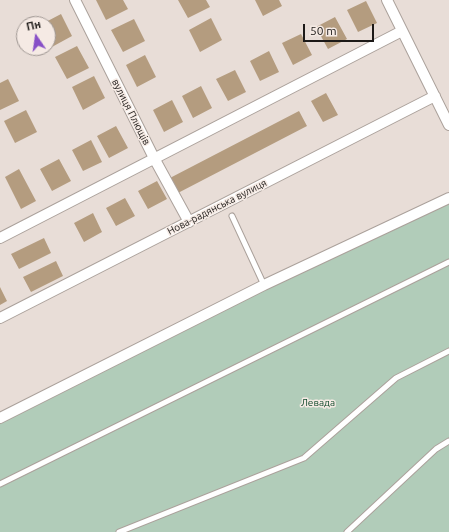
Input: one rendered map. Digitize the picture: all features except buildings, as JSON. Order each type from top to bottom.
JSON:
[{"type":"street","name":"вулиця Плющів","points":[[75,0],[154,158],[189,222]]},
{"type":"street","points":[[386,0],[449,125]]},
{"type":"street","points":[[0,238],[402,31]]},
{"type":"street","name":"Нова-радянська вулиця","points":[[0,318],[434,96]]},
{"type":"street","points":[[0,418],[264,285],[449,198]]},
{"type":"lane","points":[[232,216],[264,285]]},
{"type":"lane","points":[[0,484],[449,262]]},
{"type":"lane","points":[[119,532],[304,458],[396,378],[449,351]]},
{"type":"lane","points":[[347,532],[436,449],[449,441]]},
{"type":"green space","name":"Левада","points":[[449,198],[449,532],[0,532],[0,418]]}]
